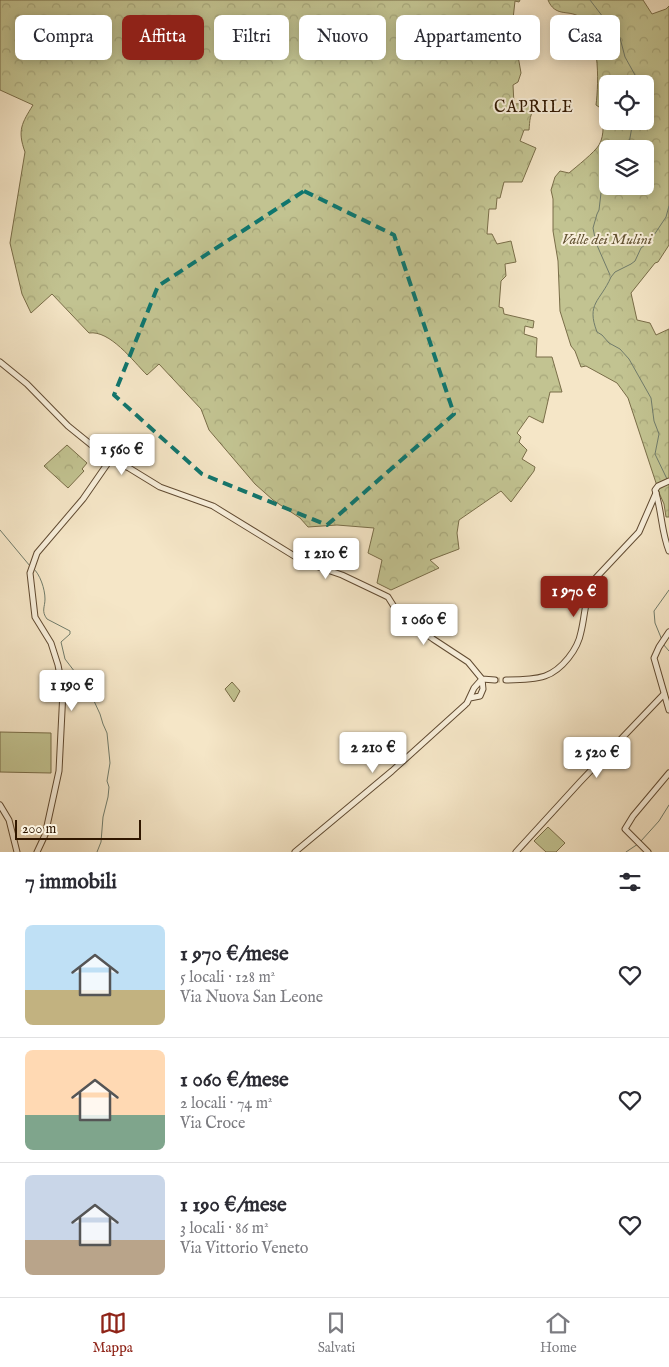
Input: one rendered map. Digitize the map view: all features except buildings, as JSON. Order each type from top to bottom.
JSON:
[{"type":"street","points":[[0,362],[27,384],[68,426],[110,460],[129,468],[160,488],[213,506],[304,562],[342,575],[388,597],[398,613],[432,639],[468,662],[482,679],[483,689],[480,696],[466,704],[295,852]]},
{"type":"street","points":[[37,852],[45,834],[59,771],[63,691],[51,643],[35,617],[30,573],[37,553],[83,498],[110,460]]},
{"type":"street","points":[[669,481],[658,486],[655,490],[660,509],[663,537],[669,551]]},
{"type":"street","points":[[506,680],[546,676],[569,658],[581,634],[588,590],[592,582],[641,529],[656,494]]},
{"type":"street","points":[[650,509],[656,506],[660,509]]},
{"type":"street","points":[[669,632],[654,658],[669,710]]},
{"type":"street","points":[[482,679],[495,680]]},
{"type":"street","points":[[466,704],[474,688],[482,679]]},
{"type":"street","points":[[516,852],[664,694]]},
{"type":"street","points":[[648,852],[625,829],[633,816],[669,773]]},
{"type":"street","points":[[0,805],[6,813],[15,852]]},
{"type":"highlighted area","points":[[304,191],[394,235],[454,414],[327,525],[202,474],[114,395],[158,286]]},
{"type":"green space","points":[[0,0],[520,0],[519,2],[515,1],[513,15],[396,15],[396,60],[519,60],[521,73],[518,82],[513,85],[514,104],[539,103],[531,115],[529,130],[524,130],[520,141],[536,148],[522,182],[504,182],[500,198],[497,198],[496,209],[489,209],[487,234],[492,234],[497,244],[511,241],[516,262],[505,264],[506,276],[501,281],[499,307],[503,308],[504,314],[534,321],[533,328],[525,326],[524,334],[537,338],[536,357],[552,357],[562,392],[550,392],[543,423],[529,416],[517,433],[521,437],[519,442],[527,450],[522,459],[535,467],[511,502],[501,491],[459,520],[457,533],[459,549],[430,560],[439,568],[391,590],[377,583],[382,560],[368,553],[374,528],[337,525],[308,527],[300,518],[273,500],[255,484],[209,430],[201,409],[159,364],[147,375],[113,341],[97,333],[89,333],[52,294],[31,313],[22,294],[10,243],[25,152],[21,132],[26,117],[33,105],[0,90]]},
{"type":"green space","name":"Valle dei Mulini","points":[[548,0],[643,0],[652,14],[669,6],[669,245],[658,262],[655,263],[631,293],[637,320],[650,323],[656,335],[669,329],[669,517],[666,517],[664,504],[628,398],[617,383],[586,366],[581,367],[571,346],[560,311],[558,261],[553,231],[553,199],[551,190],[555,177],[560,171],[569,173],[599,144],[599,195],[654,195],[654,140],[601,140],[603,130],[654,130],[654,75],[599,75],[599,107],[596,105],[598,83],[596,60],[620,60],[620,15],[576,15],[554,9]]},
{"type":"green space","points":[[67,445],[87,463],[82,469],[84,471],[68,488],[44,466]]},
{"type":"green space","points":[[232,682],[240,691],[234,702],[225,689]]},
{"type":"green space","points":[[0,732],[51,733],[51,773],[0,772]]},
{"type":"green space","points":[[548,827],[565,843],[556,852],[546,852],[534,841]]},
{"type":"waterway","points":[[590,0],[603,17],[614,27],[620,38],[625,57],[635,75]]},
{"type":"waterway","points":[[630,140],[631,130]]},
{"type":"waterway","points":[[601,195],[599,210],[593,228],[596,243],[610,275]]},
{"type":"waterway","points":[[667,479],[655,454],[659,434],[654,421],[651,398],[629,359],[620,349],[609,343],[597,332],[593,315],[596,303],[611,277],[615,272],[635,261],[641,248],[650,241],[666,217],[669,206]]},
{"type":"waterway","points":[[0,530],[30,566]]},
{"type":"waterway","points":[[33,568],[43,586],[45,616],[47,619],[70,631],[70,634],[61,642],[65,659],[94,701],[107,733],[110,763],[107,781],[109,787],[103,817],[101,842],[97,852]]},
{"type":"waterway","points":[[662,640],[655,623],[654,611],[669,590]]},
{"type":"waterway","points":[[663,644],[669,651]]},
{"type":"waterway","points":[[641,841],[659,821],[669,805]]},
{"type":"waterway","points":[[626,852],[638,844]]},
{"type":"tunnel","points":[[495,680],[506,680]]},
{"type":"district","name":"CAPRILE","points":[[534,106]]}]
